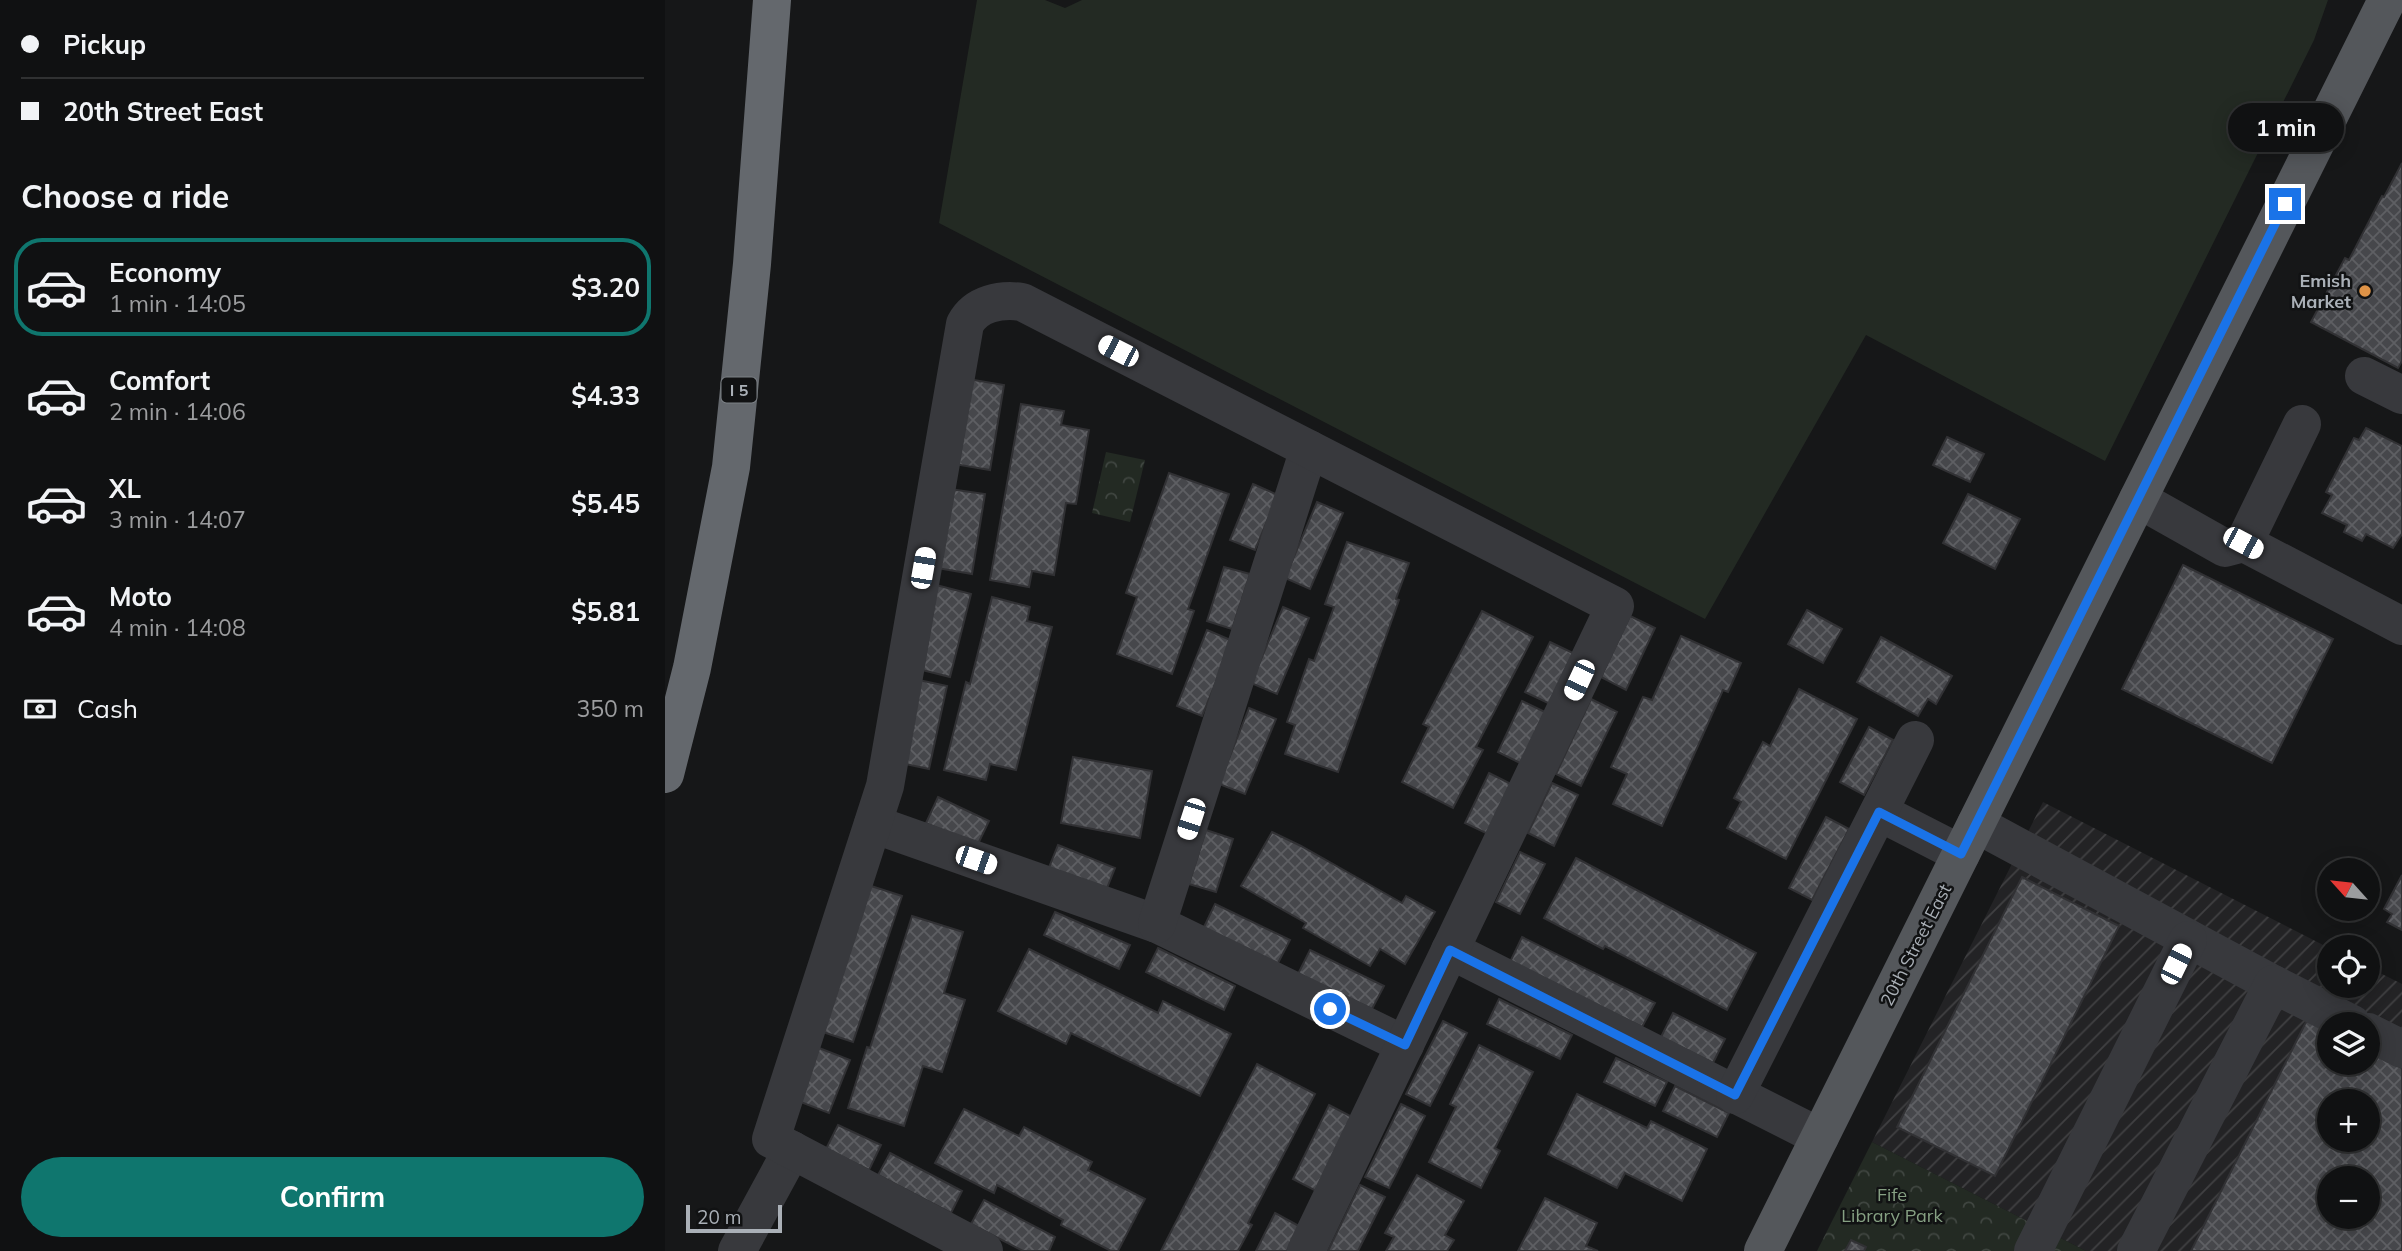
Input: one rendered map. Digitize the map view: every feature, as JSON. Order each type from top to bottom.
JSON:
[{"type":"highway","name":"I 5","points":[[665,774],[692,668],[731,467],[753,264],[772,0]]},
{"type":"main road","name":"20th Street East","points":[[1763,1251],[2387,0]]},
{"type":"lane","points":[[984,1251],[771,1139],[885,786],[965,324],[977,310],[993,303],[1011,300],[1023,302],[1615,606],[1306,1251]]},
{"type":"lane","points":[[2364,376],[2402,395]]},
{"type":"lane","points":[[2243,543],[2302,424]]},
{"type":"lane","points":[[1157,924],[1309,449]]},
{"type":"lane","points":[[2138,499],[2225,548],[2243,543],[2402,626]]},
{"type":"lane","points":[[1735,1095],[1916,740]]},
{"type":"lane","points":[[1879,812],[1968,839],[2188,940],[2328,1012]]},
{"type":"lane","points":[[873,824],[1157,924],[1405,1045]]},
{"type":"lane","points":[[2033,1251],[2188,940]]},
{"type":"lane","points":[[1450,950],[1820,1138]]},
{"type":"lane","points":[[2136,1251],[2273,984]]},
{"type":"lane","points":[[2380,1038],[2402,1049]]},
{"type":"lane","points":[[737,1251],[792,1150]]},
{"type":"shaded area","points":[[2043,802],[2317,942],[2317,998],[2380,998],[2380,973],[2402,984],[2402,1251],[2086,1251],[1872,1142]]},
{"type":"green space","points":[[977,0],[1045,0],[1065,8],[1082,0],[2328,0],[2314,40],[2105,461],[1866,335],[1705,619],[939,223]]},
{"type":"green space","points":[[1106,452],[1145,460],[1130,522],[1092,513]]},
{"type":"green space","name":"Fife Library Park","points":[[1872,1142],[2086,1251],[1817,1251]]},
{"type":"building","name":"Emish Market","points":[[2402,163],[2402,361],[2398,368],[2311,322],[2345,258],[2349,260]]},
{"type":"building","points":[[968,379],[1004,385],[990,470],[954,464]]},
{"type":"building","points":[[1021,404],[1064,411],[1061,425],[1089,430],[1076,504],[1066,503],[1054,575],[1032,571],[1029,587],[990,580]]},
{"type":"building","points":[[2366,428],[2402,446],[2402,534],[2393,548],[2366,534],[2362,541],[2344,532],[2347,525],[2322,513],[2332,495],[2326,492],[2354,438],[2359,440]]},
{"type":"building","points":[[1947,437],[1984,454],[1970,482],[1933,465]]},
{"type":"building","points":[[1169,473],[1229,494],[1188,609],[1194,611],[1172,674],[1117,654],[1137,597],[1126,593]]},
{"type":"building","points":[[1253,484],[1278,495],[1255,550],[1230,540]]},
{"type":"building","points":[[950,489],[985,494],[972,574],[937,568]]},
{"type":"building","points":[[1968,494],[2020,519],[1995,569],[1943,543]]},
{"type":"building","points":[[1317,502],[1343,513],[1310,589],[1285,578]]},
{"type":"building","points":[[1347,542],[1409,563],[1396,599],[1399,600],[1338,772],[1285,754],[1295,725],[1287,722],[1309,659],[1314,661],[1334,607],[1325,604]]},
{"type":"building","points":[[2183,565],[2333,639],[2272,763],[2122,689]]},
{"type":"building","points":[[1224,567],[1250,574],[1232,629],[1207,621]]},
{"type":"building","points":[[936,585],[971,594],[950,677],[914,668]]},
{"type":"building","points":[[992,597],[1030,607],[1027,621],[1052,627],[1016,770],[990,764],[986,780],[944,770],[966,682],[970,684]]},
{"type":"building","points":[[1283,607],[1309,618],[1277,694],[1251,683]]},
{"type":"building","points":[[1807,610],[1842,629],[1823,663],[1788,644]]},
{"type":"building","points":[[1482,611],[1533,637],[1476,747],[1483,750],[1453,808],[1402,782],[1429,727],[1423,724]]},
{"type":"building","points":[[1630,616],[1655,628],[1626,690],[1601,677]]},
{"type":"building","points":[[1207,630],[1233,641],[1202,716],[1177,706]]},
{"type":"building","points":[[1681,636],[1741,663],[1728,692],[1723,690],[1662,826],[1613,804],[1627,774],[1611,767],[1643,697],[1652,700]]},
{"type":"building","points":[[1881,637],[1952,676],[1936,704],[1928,699],[1918,716],[1857,682]]},
{"type":"building","points":[[1550,642],[1575,654],[1550,704],[1525,692]]},
{"type":"building","points":[[914,679],[947,686],[929,769],[896,762]]},
{"type":"building","points":[[1799,689],[1857,719],[1786,859],[1727,828],[1741,802],[1734,798],[1763,742],[1770,746]]},
{"type":"building","points":[[1591,699],[1617,712],[1581,786],[1556,774]]},
{"type":"building","points":[[1522,701],[1547,713],[1522,764],[1498,752]]},
{"type":"building","points":[[1249,708],[1276,719],[1245,794],[1219,784]]},
{"type":"building","points":[[1869,727],[1893,740],[1864,795],[1840,782]]},
{"type":"building","points":[[1073,757],[1152,771],[1140,838],[1061,823]]},
{"type":"building","points":[[1489,773],[1513,785],[1490,835],[1465,823]]},
{"type":"building","points":[[1552,783],[1578,795],[1554,846],[1528,833]]},
{"type":"building","points":[[938,797],[989,821],[977,846],[926,823]]},
{"type":"building","points":[[1826,817],[1849,829],[1812,900],[1789,888]]},
{"type":"building","points":[[1206,830],[1233,839],[1216,892],[1189,884]]},
{"type":"building","points":[[1272,832],[1402,903],[1406,896],[1435,912],[1405,964],[1380,949],[1370,966],[1303,928],[1306,923],[1241,886]]},
{"type":"building","points":[[1058,845],[1115,868],[1105,893],[1048,870]]},
{"type":"building","points":[[1520,852],[1545,864],[1520,914],[1496,902]]},
{"type":"building","points":[[1576,858],[1756,953],[1727,1010],[1605,946],[1603,949],[1544,918]]},
{"type":"building","points":[[2402,875],[2402,930],[2387,922],[2392,914],[2384,909]]},
{"type":"building","points":[[2022,877],[2119,926],[1995,1176],[1897,1127]]},
{"type":"building","points":[[868,885],[902,896],[853,1042],[820,1031]]},
{"type":"building","points":[[1215,904],[1290,940],[1277,965],[1203,929]]},
{"type":"building","points":[[1055,912],[1130,945],[1119,969],[1044,935]]},
{"type":"building","points":[[912,916],[963,932],[944,993],[965,1000],[942,1072],[923,1066],[904,1126],[848,1108]]},
{"type":"building","points":[[1522,937],[1655,1003],[1642,1027],[1510,962]]},
{"type":"building","points":[[1158,948],[1235,986],[1224,1010],[1146,972]]},
{"type":"building","points":[[1029,949],[1158,1013],[1163,1001],[1231,1034],[1200,1096],[1071,1033],[1066,1044],[998,1011]]},
{"type":"building","points":[[1310,950],[1384,986],[1372,1009],[1298,974]]},
{"type":"building","points":[[1499,999],[1572,1035],[1560,1059],[1487,1024]]},
{"type":"building","points":[[1673,1013],[1725,1039],[1713,1063],[1661,1037]]},
{"type":"building","points":[[2307,1020],[2317,1025],[2317,1075],[2380,1075],[2380,1057],[2402,1068],[2402,1251],[2191,1251]]},
{"type":"building","points":[[1443,1021],[1467,1033],[1430,1106],[1406,1094]]},
{"type":"building","points":[[1479,1045],[1533,1072],[1495,1148],[1500,1151],[1481,1188],[1429,1162],[1456,1107],[1450,1104]]},
{"type":"building","points":[[819,1048],[850,1060],[829,1113],[798,1101]]},
{"type":"building","points":[[1616,1058],[1667,1082],[1655,1106],[1604,1082]]},
{"type":"building","points":[[1257,1064],[1315,1094],[1248,1223],[1252,1225],[1238,1251],[1161,1251]]},
{"type":"building","points":[[1675,1086],[1729,1113],[1717,1137],[1663,1111]]},
{"type":"building","points":[[1577,1094],[1647,1128],[1651,1121],[1707,1149],[1682,1201],[1625,1173],[1617,1188],[1548,1154]]},
{"type":"building","points":[[1401,1104],[1425,1116],[1389,1188],[1365,1177]]},
{"type":"building","points":[[1329,1105],[1354,1118],[1318,1192],[1293,1179]]},
{"type":"building","points":[[964,1109],[1019,1136],[1024,1127],[1092,1162],[1088,1170],[1145,1199],[1118,1251],[1111,1251],[1061,1225],[1063,1220],[997,1185],[994,1193],[935,1163]]},
{"type":"building","points":[[838,1125],[881,1145],[869,1170],[826,1149]]},
{"type":"building","points":[[890,1153],[962,1191],[951,1213],[878,1175]]},
{"type":"building","points":[[1417,1175],[1464,1201],[1445,1235],[1454,1240],[1447,1251],[1386,1251],[1394,1237],[1385,1233]]},
{"type":"building","points":[[1360,1185],[1385,1197],[1358,1251],[1328,1251]]},
{"type":"building","points":[[1545,1198],[1597,1223],[1586,1246],[1598,1251],[1518,1251]]},
{"type":"building","points":[[984,1200],[1055,1237],[1049,1251],[1023,1251],[971,1224]]},
{"type":"building","points":[[1275,1213],[1299,1226],[1287,1251],[1256,1251]]},
{"type":"building","points":[[1851,1240],[1866,1247],[1864,1251],[1845,1251]]},
{"type":"place","name":"Emish Market","points":[[2365,291]]},
{"type":"route","points":[[1330,1009],[1405,1045],[1450,950],[1735,1095],[1879,812],[1961,854],[2285,204]]}]
